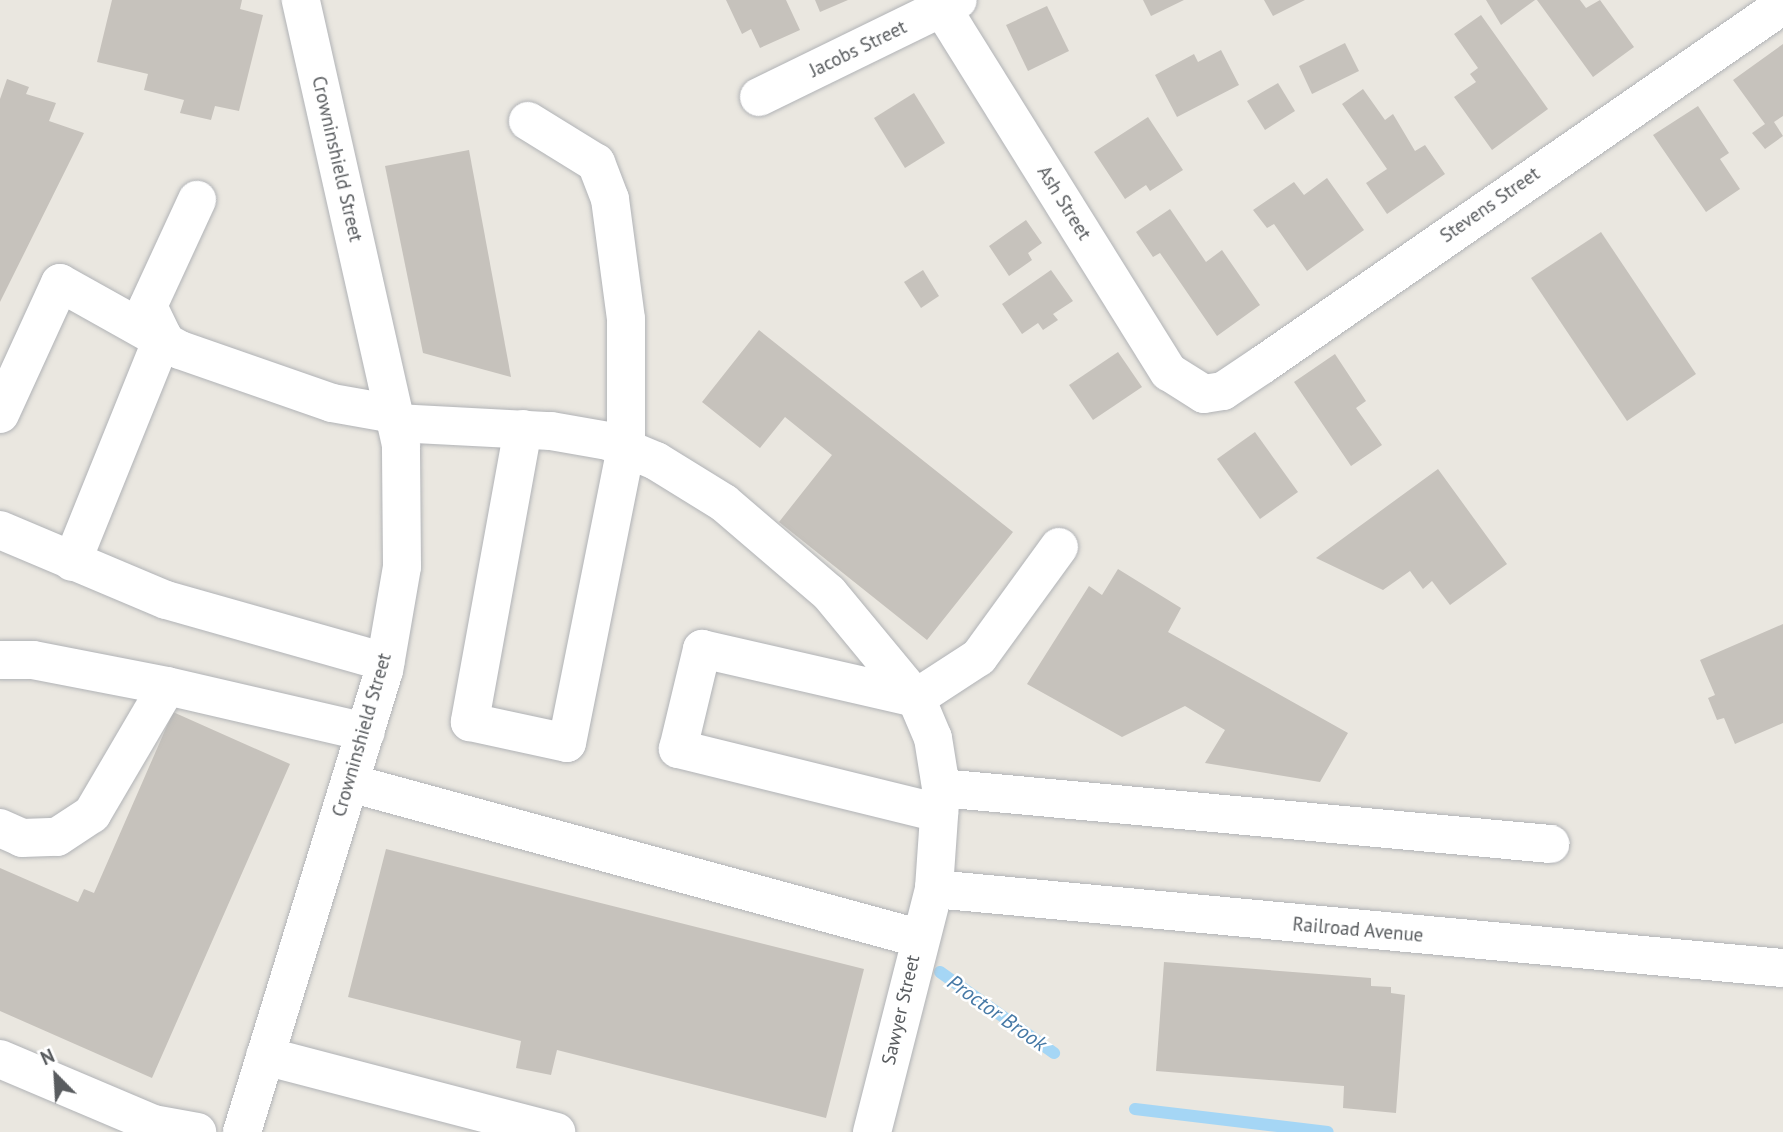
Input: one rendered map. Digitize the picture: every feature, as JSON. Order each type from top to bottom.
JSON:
[{"type":"street","name":"Crowninshield Street","points":[[242,1132],[366,732],[385,662],[403,556],[404,490],[395,418],[301,0]]},
{"type":"street","name":"Jacobs Street","points":[[759,97],[950,4]]},
{"type":"street","name":"Ash Street","points":[[950,4],[1169,372],[1194,391]]},
{"type":"street","name":"Stevens Street","points":[[1194,391],[1223,391],[1252,372],[1783,5]]},
{"type":"street","points":[[523,429],[470,722],[567,743],[626,448],[626,319],[610,200],[596,163],[528,121]]},
{"type":"street","points":[[72,562],[163,337],[148,306],[197,200]]},
{"type":"street","name":"Sawyer Street","points":[[0,414],[60,283],[163,337],[180,350],[332,403],[395,418],[523,429],[608,441],[656,461],[724,503],[818,584],[882,653],[916,698],[933,738],[940,801],[934,889],[918,938],[872,1132]]},
{"type":"street","points":[[0,530],[166,600],[385,662]]},
{"type":"street","points":[[1059,547],[979,657],[916,698],[702,649],[678,749],[940,801],[1550,844]]},
{"type":"street","points":[[0,660],[33,660],[167,686],[366,732]]},
{"type":"street","points":[[0,828],[22,838],[57,837],[92,814],[167,686]]},
{"type":"street","points":[[350,783],[918,938]]},
{"type":"street","name":"Railroad Avenue","points":[[934,889],[1783,968]]},
{"type":"street","points":[[265,1056],[556,1132]]},
{"type":"street","points":[[0,1059],[153,1124],[197,1132]]},
{"type":"building","points":[[112,0],[242,0],[240,9],[263,15],[239,111],[215,106],[211,120],[180,113],[184,100],[144,90],[148,74],[97,62]]},
{"type":"building","points":[[726,0],[786,0],[800,30],[760,48],[751,29],[742,34]]},
{"type":"building","points":[[815,0],[848,0],[820,12]]},
{"type":"building","points":[[1143,0],[1184,0],[1151,16]]},
{"type":"building","points":[[1264,0],[1305,0],[1273,16]]},
{"type":"building","points":[[1486,0],[1535,0],[1501,25]]},
{"type":"building","points":[[1537,0],[1580,0],[1586,8],[1600,0],[1634,47],[1593,77]]},
{"type":"building","points":[[1047,6],[1069,51],[1028,71],[1006,25]]},
{"type":"building","points":[[1481,15],[1548,109],[1492,150],[1454,97],[1476,82],[1470,74],[1478,68],[1454,34]]},
{"type":"building","points":[[1345,43],[1359,71],[1312,94],[1299,66]]},
{"type":"building","points":[[1783,44],[1783,116],[1774,122],[1783,136],[1765,149],[1752,133],[1765,124],[1733,80]]},
{"type":"building","points":[[1221,50],[1239,85],[1177,117],[1155,75],[1194,54],[1198,62]]},
{"type":"building","points":[[7,79],[29,87],[26,94],[56,103],[49,121],[84,133],[0,302],[0,99]]},
{"type":"building","points":[[1278,83],[1295,111],[1265,130],[1247,101]]},
{"type":"building","points":[[1363,89],[1385,120],[1393,114],[1415,151],[1425,145],[1445,174],[1387,214],[1366,183],[1387,169],[1342,104]]},
{"type":"building","points":[[914,93],[945,143],[905,168],[874,118]]},
{"type":"building","points":[[1698,106],[1729,153],[1720,159],[1740,189],[1706,212],[1653,135]]},
{"type":"building","points":[[1148,117],[1183,170],[1150,191],[1146,185],[1125,199],[1094,152]]},
{"type":"building","points":[[469,150],[511,377],[423,353],[385,166]]},
{"type":"building","points":[[1327,178],[1364,230],[1307,271],[1274,224],[1267,228],[1253,210],[1294,182],[1304,195]]},
{"type":"building","points":[[1170,209],[1206,262],[1222,250],[1260,305],[1217,336],[1160,253],[1153,257],[1136,232]]},
{"type":"building","points":[[1026,220],[1042,243],[1028,253],[1032,260],[1009,276],[989,246]]},
{"type":"building","points":[[1601,232],[1696,374],[1627,421],[1531,278]]},
{"type":"building","points":[[923,270],[939,296],[921,308],[904,282]]},
{"type":"building","points":[[1051,270],[1073,301],[1053,314],[1058,320],[1043,330],[1038,323],[1022,334],[1002,304]]},
{"type":"building","points":[[759,330],[1013,532],[927,640],[779,522],[832,455],[785,417],[760,448],[702,402]]},
{"type":"building","points":[[1118,352],[1142,387],[1093,420],[1069,385]]},
{"type":"building","points":[[1335,354],[1366,401],[1356,408],[1382,445],[1351,466],[1294,382]]},
{"type":"building","points":[[1255,432],[1298,492],[1260,519],[1217,459]]},
{"type":"building","points":[[1438,469],[1507,564],[1450,605],[1432,581],[1423,589],[1410,571],[1383,590],[1316,558]]},
{"type":"building","points":[[1118,569],[1181,608],[1168,632],[1348,733],[1320,782],[1205,763],[1225,730],[1185,706],[1122,737],[1027,684],[1089,586],[1102,595]]},
{"type":"building","points":[[1783,624],[1783,723],[1735,744],[1724,718],[1717,720],[1708,698],[1715,695],[1700,660]]},
{"type":"building","points":[[173,712],[290,764],[152,1078],[0,1011],[0,868],[78,902],[84,889],[94,893]]},
{"type":"building","points":[[386,849],[864,969],[826,1118],[557,1050],[551,1075],[516,1068],[521,1041],[348,997]]},
{"type":"building","points":[[1164,962],[1371,978],[1371,986],[1391,987],[1391,993],[1405,995],[1396,1113],[1343,1108],[1344,1086],[1156,1071]]},
{"type":"waterway","name":"Proctor Brook","points":[[940,972],[1054,1053]]},
{"type":"waterway","name":"Proctor Brook","points":[[1135,1109],[1328,1132]]}]
